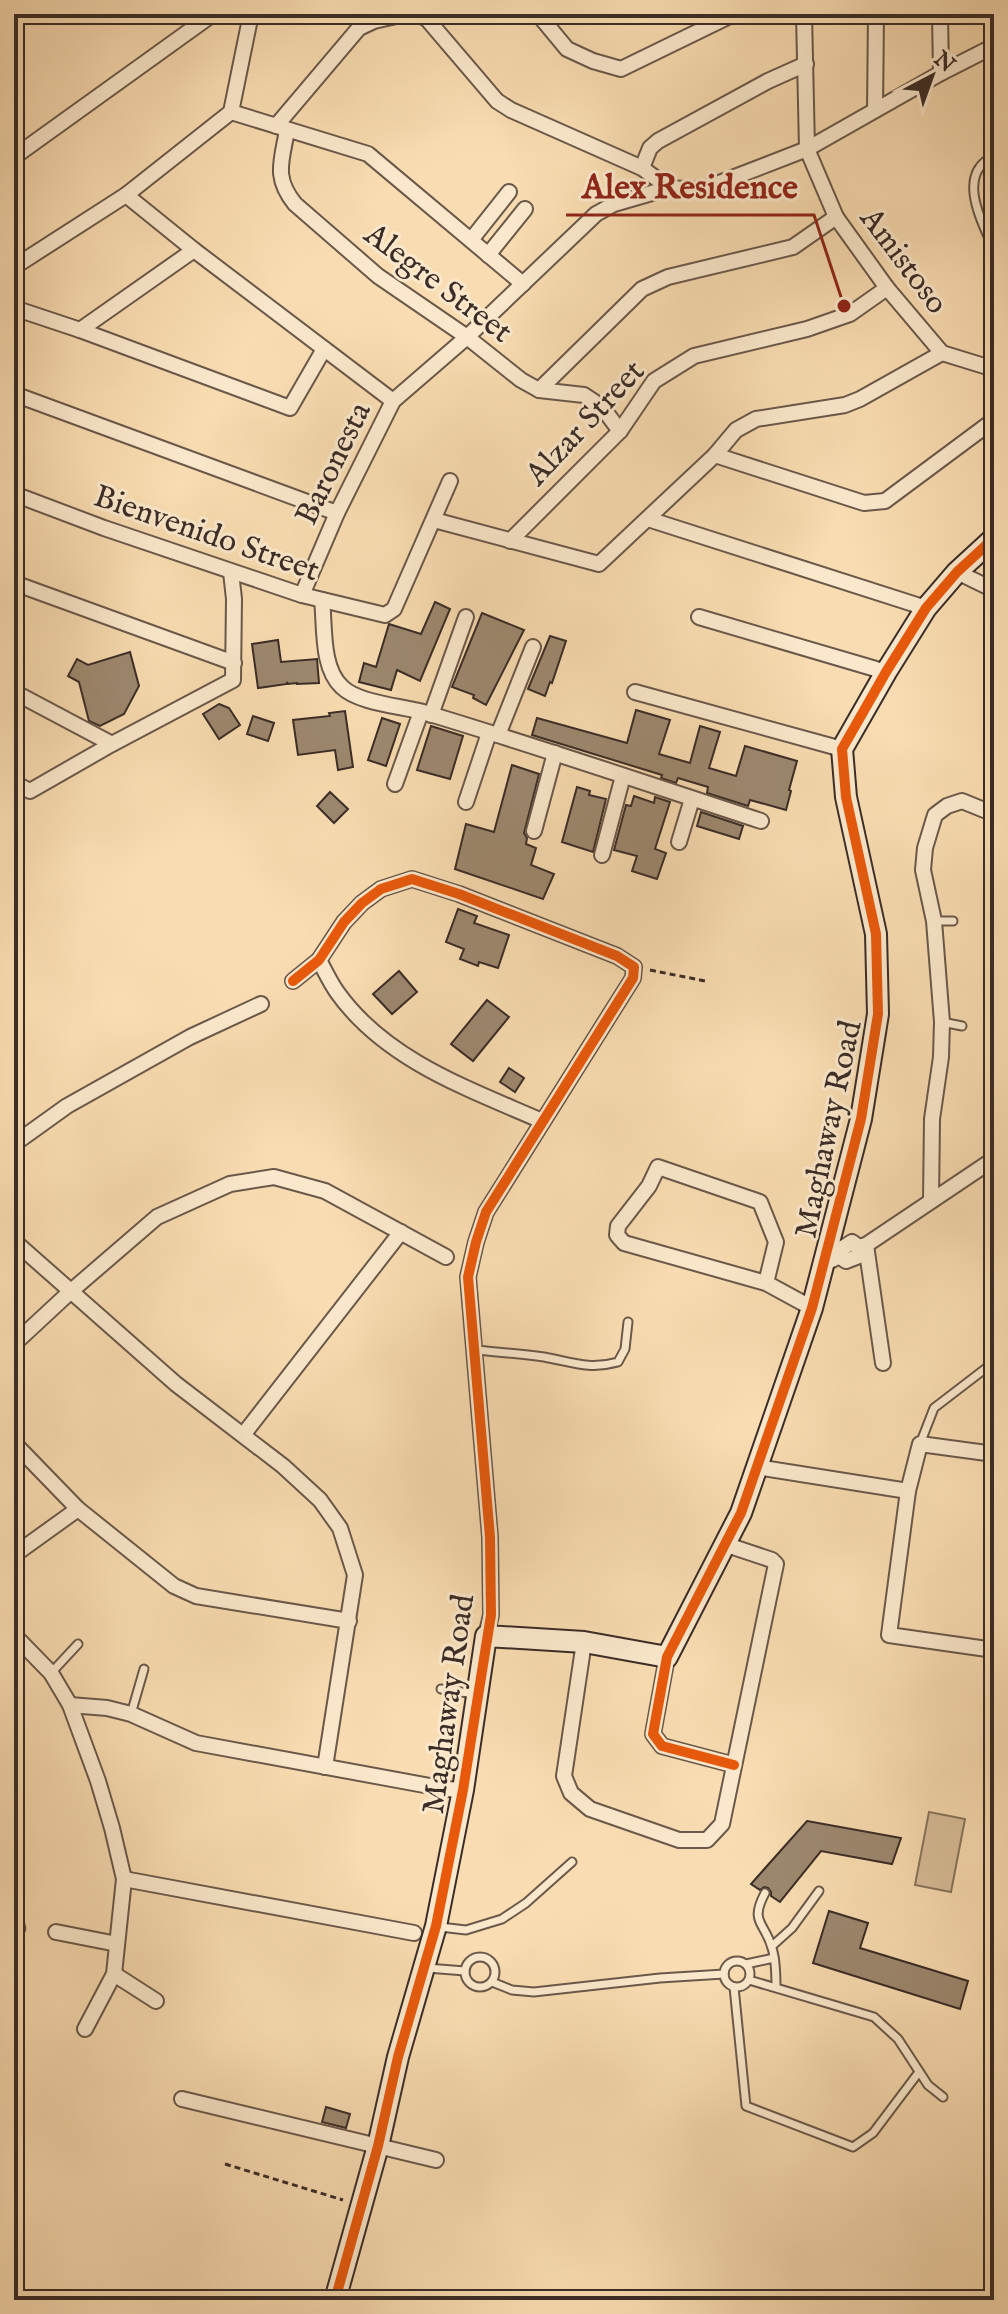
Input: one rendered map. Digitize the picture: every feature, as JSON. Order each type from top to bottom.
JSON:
[{"type":"street","points":[[14,157],[213,14]]},
{"type":"street","points":[[14,267],[126,195],[231,112],[251,14]]},
{"type":"street","points":[[281,128],[359,28],[405,14]]},
{"type":"street","points":[[417,14],[427,19],[497,101],[642,168],[669,188]]},
{"type":"street","points":[[546,16],[567,49],[621,69],[734,14]]},
{"type":"street","points":[[804,14],[807,149]]},
{"type":"street","points":[[875,110],[876,14]]},
{"type":"street","points":[[940,14],[941,73]]},
{"type":"street","name":"Baronesta","points":[[302,595],[337,513],[393,401],[467,337],[596,214],[614,204],[669,188],[701,190],[807,149],[994,46]]},
{"type":"street","points":[[642,168],[650,148],[658,141],[768,81],[806,64]]},
{"type":"street","points":[[231,112],[368,154],[523,284]]},
{"type":"street","name":"Alegre Street","points":[[281,128],[281,178],[295,204],[378,276],[467,337],[521,380],[539,390],[584,395],[602,407],[620,431]]},
{"type":"street","name":"Amistoso","points":[[807,149],[836,217],[887,288],[942,353],[994,369]]},
{"type":"street","points":[[471,240],[509,192]]},
{"type":"street","points":[[126,195],[393,401]]},
{"type":"street","points":[[488,255],[525,209]]},
{"type":"street","points":[[539,390],[642,289],[668,277],[793,247],[836,217]]},
{"type":"street","points":[[80,330],[194,250]]},
{"type":"street","name":"Alzar Street","points":[[510,541],[620,431],[654,381],[694,356],[807,329],[850,314],[887,288]]},
{"type":"street","points":[[14,308],[290,408],[324,349]]},
{"type":"street","points":[[450,481],[434,520],[599,564],[715,455],[736,430],[756,419],[845,405],[942,353]]},
{"type":"street","points":[[14,394],[337,513]]},
{"type":"street","points":[[715,455],[864,503],[885,501],[994,420]]},
{"type":"street","name":"Bienvenido Street","points":[[14,494],[231,572],[302,595],[385,615],[394,609],[434,520]]},
{"type":"street","points":[[648,519],[926,608]]},
{"type":"street","points":[[635,692],[842,749],[926,608],[957,572],[994,538]]},
{"type":"street","points":[[14,783],[30,791],[233,680],[231,572]]},
{"type":"street","points":[[957,572],[994,590]]},
{"type":"street","points":[[14,583],[234,663]]},
{"type":"street","points":[[322,600],[331,675],[344,690],[555,753],[761,821]]},
{"type":"street","points":[[395,784],[466,617]]},
{"type":"street","points":[[699,617],[886,672]]},
{"type":"street","points":[[466,802],[533,647]]},
{"type":"street","points":[[14,692],[112,744]]},
{"type":"street","name":"Maghaway Road","points":[[486,1636],[584,1642],[667,1657],[741,1513],[812,1308],[832,1260],[861,1119],[878,1014],[876,934],[846,797],[842,749]]},
{"type":"street","points":[[534,831],[555,753]]},
{"type":"street","points":[[602,855],[623,776]]},
{"type":"street","points":[[679,842],[692,799]]},
{"type":"street","points":[[931,1200],[932,1119],[941,1057],[942,1022],[934,921],[923,870],[925,848],[935,815],[947,806],[962,801],[994,814]]},
{"type":"street","points":[[293,981],[319,960],[344,922],[362,903],[381,889],[412,879],[459,894],[617,956],[634,967]]},
{"type":"street","points":[[319,960],[338,993],[367,1026],[394,1048],[428,1069],[542,1121]]},
{"type":"street","name":"Maghaway Road","points":[[335,2300],[378,2146],[398,2057],[436,1926],[463,1790],[491,1615],[490,1537],[468,1277],[486,1212],[633,978],[634,967]]},
{"type":"street","points":[[14,1144],[67,1106],[190,1037],[261,1004]]},
{"type":"street","points":[[862,1246],[994,1159]]},
{"type":"street","points":[[766,1283],[776,1242],[760,1202],[658,1167],[649,1186],[618,1226],[617,1235],[624,1243],[766,1283],[812,1308]]},
{"type":"street","points":[[14,1344],[157,1217],[230,1184],[274,1177],[325,1191],[446,1257]]},
{"type":"street","points":[[243,1435],[401,1232]]},
{"type":"street","points":[[14,1241],[176,1384],[283,1466],[320,1500],[340,1528],[355,1575],[325,1767]]},
{"type":"street","points":[[832,1260],[852,1242],[862,1246]]},
{"type":"street","points":[[862,1246],[883,1363]]},
{"type":"street","points":[[14,1443],[78,1509],[174,1586],[196,1596],[349,1621]]},
{"type":"street","points":[[994,1454],[920,1444],[908,1491],[889,1635],[994,1650]]},
{"type":"street","points":[[756,1467],[908,1491]]},
{"type":"street","points":[[14,1555],[78,1509]]},
{"type":"street","points":[[584,1642],[564,1776],[571,1793],[590,1809],[679,1840],[707,1840],[722,1824],[776,1564],[724,1544]]},
{"type":"street","points":[[14,1635],[51,1673],[70,1705],[98,1781],[124,1879],[114,1974],[85,2029]]},
{"type":"street","points":[[667,1657],[653,1734],[662,1746],[734,1765]]},
{"type":"street","points":[[70,1705],[107,1708],[131,1714],[196,1743],[463,1790]]},
{"type":"street","points":[[124,1879],[414,1933]]},
{"type":"street","points":[[56,1932],[117,1944]]},
{"type":"street","points":[[114,1974],[156,2001]]},
{"type":"street","points":[[182,2099],[436,2160]]},
{"type":"lane","points":[[994,156],[986,159],[975,173],[974,197],[994,250]]},
{"type":"lane","points":[[934,921],[953,921]]},
{"type":"lane","points":[[942,1022],[962,1026]]},
{"type":"lane","points":[[475,1350],[546,1358],[588,1367],[604,1366],[618,1362],[625,1349],[628,1322]]},
{"type":"lane","points":[[920,1444],[934,1408],[994,1362]]},
{"type":"lane","points":[[51,1673],[78,1644]]},
{"type":"lane","points":[[131,1714],[144,1669]]},
{"type":"lane","points":[[441,1689],[478,1695]]},
{"type":"lane","points":[[436,1926],[466,1930],[502,1919],[526,1903],[572,1862]]},
{"type":"lane","points":[[772,1946],[792,1928],[819,1891]]},
{"type":"lane","points":[[765,1893],[757,1917],[772,1946],[776,1987]]},
{"type":"lane","points":[[14,1902],[21,1929],[14,1936]]},
{"type":"lane","points":[[484,1957],[493,1963],[496,1973],[492,1982],[483,1987],[472,1985],[465,1971],[469,1961],[484,1957]]},
{"type":"lane","points":[[724,1974],[729,1964],[774,1958]]},
{"type":"lane","points":[[724,1974],[729,1984],[740,1987],[749,1980],[746,1964]]},
{"type":"lane","points":[[424,1968],[465,1971]]},
{"type":"lane","points":[[492,1982],[512,1990],[534,1992],[724,1974]]},
{"type":"lane","points":[[749,1980],[874,2017],[898,2039],[928,2085],[943,2097]]},
{"type":"lane","points":[[734,1987],[746,2106],[853,2147],[873,2133],[919,2072]]},
{"type":"path","points":[[634,967],[705,981]]},
{"type":"path","points":[[225,2164],[362,2206]]},
{"type":"shaded area","points":[[929,1812],[965,1819],[951,1892],[915,1885]]},
{"type":"building","points":[[435,602],[450,609],[420,681],[397,670],[391,690],[359,682],[364,663],[376,667],[389,624],[421,634]]},
{"type":"building","points":[[482,613],[524,630],[486,705],[473,698],[474,695],[452,687]]},
{"type":"building","points":[[550,636],[566,641],[545,696],[528,689]]},
{"type":"building","points":[[278,640],[281,662],[317,659],[319,683],[287,682],[258,688],[252,644]]},
{"type":"building","points":[[130,652],[139,686],[124,714],[100,726],[89,721],[79,682],[68,676],[77,659],[88,665]]},
{"type":"building","points":[[219,704],[229,708],[240,725],[219,739],[203,714]]},
{"type":"building","points":[[636,710],[670,720],[659,754],[690,763],[700,726],[720,732],[709,768],[736,776],[745,746],[797,761],[786,810],[750,800],[748,806],[707,793],[708,787],[678,778],[676,783],[661,778],[662,775],[532,735],[537,718],[627,743]]},
{"type":"building","points":[[345,711],[353,767],[338,770],[335,750],[298,755],[293,720]]},
{"type":"building","points":[[253,716],[274,723],[268,741],[247,734]]},
{"type":"building","points":[[382,718],[400,724],[386,766],[368,760]]},
{"type":"building","points":[[431,726],[463,736],[450,779],[417,770]]},
{"type":"building","points":[[512,765],[539,774],[524,833],[526,844],[536,848],[531,865],[554,874],[543,899],[455,869],[466,824],[494,832]]},
{"type":"building","points":[[577,787],[590,791],[589,795],[606,799],[593,852],[562,842]]},
{"type":"building","points":[[330,792],[348,809],[334,823],[317,806]]},
{"type":"building","points":[[634,796],[654,803],[655,797],[670,802],[655,849],[666,853],[657,879],[632,871],[637,856],[614,850],[626,805],[631,806]]},
{"type":"building","points":[[701,812],[743,826],[739,839],[697,826]]},
{"type":"building","points":[[458,909],[477,916],[474,923],[509,935],[498,968],[479,962],[478,966],[460,959],[464,949],[446,942]]},
{"type":"building","points":[[399,971],[417,992],[392,1014],[373,994]]},
{"type":"building","points":[[487,1000],[509,1017],[473,1061],[451,1044]]},
{"type":"building","points":[[509,1068],[524,1078],[515,1092],[500,1082]]},
{"type":"building","points":[[807,1821],[901,1838],[892,1864],[821,1851],[780,1902],[771,1896],[768,1888],[760,1890],[751,1884]]},
{"type":"building","points":[[829,1911],[868,1923],[860,1948],[968,1981],[960,2009],[813,1963]]},
{"type":"building","points":[[326,2107],[350,2114],[346,2128],[322,2122]]},
{"type":"cycle path","points":[[734,1765],[662,1746],[653,1734],[667,1657],[741,1513],[812,1308],[861,1119],[878,1014],[876,934],[846,797],[842,749],[926,608],[957,572],[994,538]]},
{"type":"cycle path","points":[[293,981],[319,960],[344,922],[362,903],[381,889],[412,879],[459,894],[617,956],[634,967],[633,978],[486,1212],[468,1277],[490,1537],[491,1615],[463,1790],[436,1926],[398,2057],[378,2146],[335,2300]]},
{"type":"place","name":"Alex Residence","points":[[844,306]]}]
